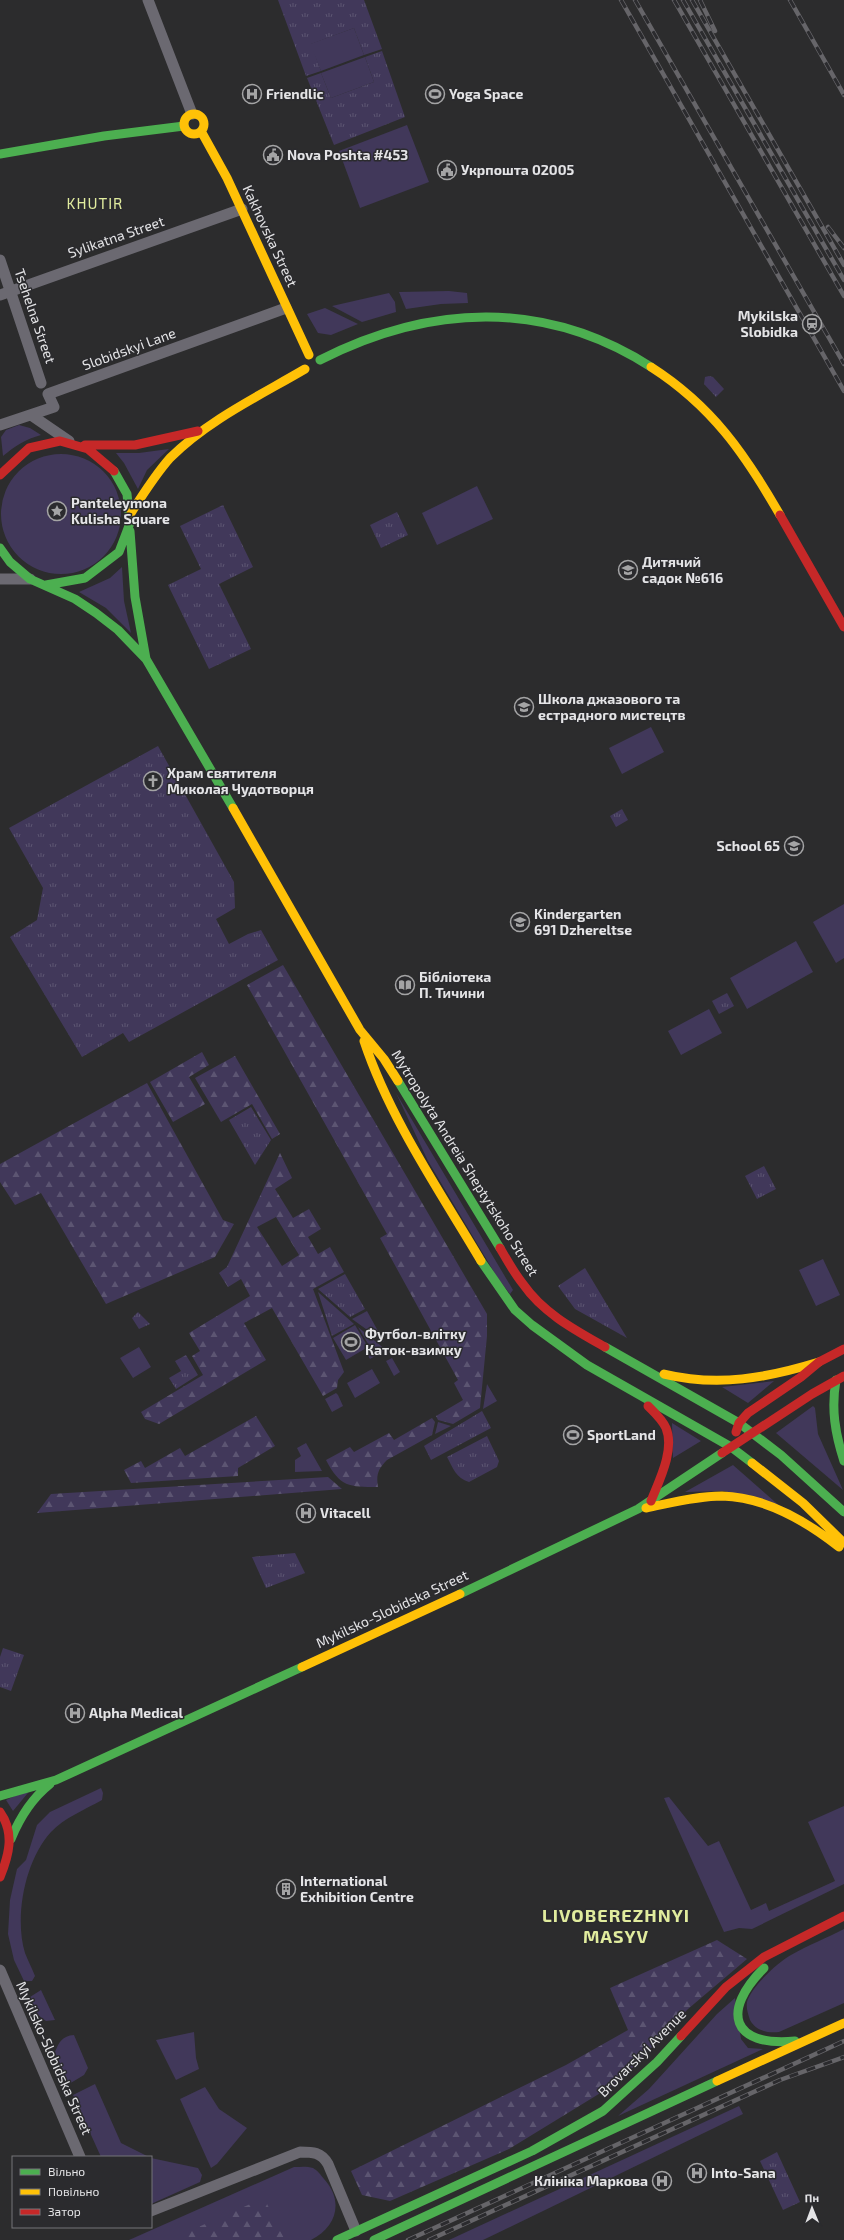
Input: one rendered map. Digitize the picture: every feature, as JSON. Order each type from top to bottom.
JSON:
[{"type":"main road","points":[[192,114],[199,115],[203,119],[204,126],[201,131],[191,133],[184,126],[186,118],[192,114]]},
{"type":"main road","points":[[0,154],[104,136],[184,126]]},
{"type":"main road","name":"Kakhovska Street","points":[[201,131],[242,209],[286,308],[310,355]]},
{"type":"main road","points":[[320,360],[372,335],[399,327],[448,319],[476,318],[546,322],[584,335],[628,354],[678,384],[722,427],[753,469],[844,627]]},
{"type":"main road","points":[[312,371],[304,361],[310,355],[317,357],[320,360]]},
{"type":"main road","points":[[131,513],[166,464],[204,430],[320,368],[320,360]]},
{"type":"main road","points":[[0,475],[7,465],[21,453],[36,445],[54,442],[135,445],[204,430]]},
{"type":"main road","points":[[0,548],[10,562],[30,579],[44,585],[69,582],[90,576],[109,563],[122,547],[130,529],[131,513],[125,486],[110,463],[96,452],[76,443]]},
{"type":"main road","name":"Mytropolyta Andreia Sheptytskoho Street","points":[[130,529],[135,597],[146,659]]},
{"type":"main road","name":"Mytropolyta Andreia Sheptytskoho Street","points":[[44,585],[75,599],[96,613],[118,630],[146,659],[193,737],[360,1030],[384,1059],[410,1099],[435,1143],[523,1285],[548,1311],[559,1319],[637,1366],[739,1422],[818,1486],[844,1512]]},
{"type":"main road","name":"Mytropolyta Andreia Sheptytskoho Street","points":[[360,1030],[374,1071],[392,1110],[484,1267],[505,1299],[532,1325],[587,1365],[637,1395],[731,1447],[804,1503],[837,1534],[844,1543]]},
{"type":"main road","points":[[637,1366],[675,1378],[703,1382],[753,1379],[788,1372],[819,1362],[844,1349]]},
{"type":"main road","points":[[731,1447],[739,1422],[748,1413],[801,1377],[819,1362]]},
{"type":"main road","points":[[840,1378],[832,1402],[832,1423],[844,1461]]},
{"type":"main road","name":"Mykilsko-Slobidska Street","points":[[0,1796],[56,1780],[371,1636],[638,1509],[731,1447],[840,1378]]},
{"type":"main road","points":[[637,1395],[659,1417],[666,1431],[666,1455],[662,1476],[651,1501]]},
{"type":"main road","points":[[638,1509],[686,1500],[723,1496],[757,1502],[790,1516],[830,1540],[844,1552]]},
{"type":"main road","name":"Mykilsko-Slobidska Street","points":[[0,1878],[11,1839],[21,1813],[38,1792],[56,1780]]},
{"type":"main road","points":[[0,1812],[8,1824],[11,1839]]},
{"type":"main road","points":[[812,2037],[779,2042],[758,2040],[746,2032],[741,2024],[738,2011],[743,1992],[761,1971],[814,1930],[844,1912]]},
{"type":"main road","name":"Brovarskyi Avenue","points":[[337,2240],[532,2151],[603,2111],[657,2062],[726,1987],[764,1957],[814,1930],[844,1916]]},
{"type":"main road","points":[[374,2240],[844,2023]]},
{"type":"street","points":[[148,0],[192,114]]},
{"type":"street","name":"Sylikatna Street","points":[[0,295],[242,209]]},
{"type":"street","name":"Tsehelna Street","points":[[0,260],[41,383]]},
{"type":"street","name":"Slobidskyi Lane","points":[[0,425],[54,407],[48,394],[286,308]]},
{"type":"street","points":[[31,415],[76,443]]},
{"type":"street","points":[[0,579],[30,579]]},
{"type":"street","name":"Mykilsko-Slobidska Street","points":[[0,1970],[80,2156]]},
{"type":"street","points":[[152,2211],[300,2152],[314,2152],[324,2158],[328,2164],[356,2231]]},
{"type":"green space","points":[[278,0],[364,0],[382,49],[364,55],[354,28],[311,44],[321,71],[306,76]]},
{"type":"green space","points":[[354,28],[364,55],[321,71],[310,44]]},
{"type":"green space","points":[[382,51],[405,117],[334,145],[307,78],[321,73],[331,98],[374,82],[365,57]]},
{"type":"green space","points":[[365,57],[374,82],[331,98],[321,73]]},
{"type":"green space","points":[[407,125],[429,182],[360,208],[339,151]]},
{"type":"green space","points":[[449,291],[467,293],[468,303],[441,304],[406,309],[399,292]]},
{"type":"green space","points":[[389,293],[395,302],[396,312],[362,322],[332,306]]},
{"type":"green space","points":[[325,308],[358,324],[331,335],[318,333],[307,314]]},
{"type":"green space","points":[[705,377],[713,377],[724,389],[716,397],[704,384]]},
{"type":"green space","points":[[19,425],[30,428],[41,435],[21,443],[3,456],[1,437],[6,430]]},
{"type":"green space","points":[[169,449],[147,470],[138,489],[124,463],[116,453],[139,453]]},
{"type":"green space","points":[[61,454],[84,458],[104,471],[117,491],[121,514],[117,537],[104,557],[84,570],[61,574],[38,570],[18,557],[5,537],[1,514],[5,491],[18,471],[38,458]]},
{"type":"green space","points":[[477,486],[493,519],[437,545],[422,513]]},
{"type":"green space","points":[[223,505],[253,567],[219,584],[251,649],[209,669],[168,585],[201,569],[180,526]]},
{"type":"green space","points":[[397,512],[408,535],[381,548],[370,525]]},
{"type":"green space","points":[[122,567],[124,601],[131,633],[106,608],[79,592],[110,578]]},
{"type":"green space","points":[[651,727],[664,752],[622,774],[609,748]]},
{"type":"green space","points":[[158,746],[234,882],[235,908],[216,919],[229,944],[248,934],[261,930],[278,960],[129,1042],[123,1033],[82,1057],[10,937],[37,920],[43,888],[9,828]]},
{"type":"green space","points":[[622,809],[628,820],[616,827],[610,816]]},
{"type":"green space","points":[[844,904],[844,958],[836,963],[813,922]]},
{"type":"green space","points":[[796,941],[813,972],[747,1009],[730,978]]},
{"type":"green space","points":[[283,965],[487,1314],[487,1336],[480,1408],[453,1424],[438,1420],[436,1416],[463,1400],[454,1383],[458,1380],[380,1238],[387,1234],[247,985]]},
{"type":"green space","points":[[727,993],[734,1006],[719,1014],[712,1001]]},
{"type":"green space","points":[[709,1009],[722,1033],[681,1055],[668,1031]]},
{"type":"green space","points":[[202,1052],[209,1065],[189,1077],[205,1104],[173,1122],[150,1082]]},
{"type":"green space","points":[[235,1056],[280,1134],[272,1139],[252,1104],[221,1122],[195,1078]]},
{"type":"green space","points":[[147,1083],[223,1220],[234,1224],[215,1257],[106,1304],[41,1193],[15,1205],[0,1182],[0,1164]]},
{"type":"green space","points":[[396,1093],[513,1290],[510,1294],[497,1277],[428,1161]]},
{"type":"green space","points":[[251,1107],[271,1140],[255,1165],[229,1120]]},
{"type":"green space","points":[[280,1153],[292,1178],[275,1189],[293,1218],[309,1209],[321,1229],[308,1237],[318,1254],[330,1247],[344,1272],[313,1289],[344,1372],[338,1380],[337,1388],[323,1396],[272,1308],[244,1323],[266,1360],[159,1424],[145,1419],[141,1412],[203,1375],[192,1356],[200,1351],[189,1333],[250,1296],[241,1279],[228,1287],[219,1273],[227,1267]],"holes":[[[276,1217],[299,1255],[282,1266],[257,1227]]]},
{"type":"green space","points":[[764,1166],[776,1189],[757,1199],[745,1176]]},
{"type":"green space","points":[[823,1259],[840,1295],[816,1306],[799,1270]]},
{"type":"green space","points":[[585,1268],[627,1338],[575,1309],[558,1286]]},
{"type":"green space","points":[[345,1274],[365,1309],[350,1317],[318,1289]]},
{"type":"green space","points":[[318,1292],[354,1324],[332,1336]]},
{"type":"green space","points":[[367,1311],[384,1342],[352,1319]]},
{"type":"green space","points":[[138,1312],[150,1324],[139,1329],[132,1318]]},
{"type":"green space","name":"Футбол-влітку Каток-взимку","points":[[355,1325],[368,1347],[346,1360],[333,1338]]},
{"type":"green space","points":[[358,1327],[386,1350],[370,1359],[365,1351],[370,1347]]},
{"type":"green space","points":[[139,1347],[151,1367],[133,1378],[120,1358]]},
{"type":"green space","points":[[186,1355],[198,1375],[176,1389],[169,1378],[181,1371],[175,1361]]},
{"type":"green space","points":[[392,1358],[400,1372],[394,1376],[386,1361]]},
{"type":"green space","points":[[372,1369],[380,1383],[355,1398],[347,1383]]},
{"type":"green space","points":[[774,1381],[748,1403],[722,1387]]},
{"type":"green space","points":[[487,1384],[497,1401],[483,1409]]},
{"type":"green space","points":[[336,1393],[343,1406],[332,1412],[325,1399]]},
{"type":"green space","points":[[813,1406],[815,1408],[818,1434],[843,1490],[776,1433]]},
{"type":"green space","points":[[482,1411],[491,1428],[431,1460],[424,1446]]},
{"type":"green space","points":[[256,1416],[275,1446],[238,1468],[238,1476],[131,1483],[124,1470],[141,1461],[145,1468],[180,1448],[185,1456]]},
{"type":"green space","points":[[432,1418],[435,1422],[432,1435],[387,1460],[378,1472],[378,1487],[360,1487],[346,1484],[336,1476],[326,1460],[350,1447],[354,1452],[389,1433],[394,1440]]},
{"type":"green space","points":[[438,1422],[451,1426],[435,1434]]},
{"type":"green space","points":[[672,1423],[701,1441],[673,1458]]},
{"type":"green space","points":[[487,1436],[499,1461],[497,1467],[469,1482],[461,1478],[455,1472],[447,1457]]},
{"type":"green space","points":[[306,1443],[322,1471],[295,1472],[295,1460],[301,1456],[297,1448]]},
{"type":"green space","points":[[733,1465],[783,1509],[724,1491],[685,1492]]},
{"type":"green space","points":[[328,1477],[342,1489],[37,1513],[51,1494]]},
{"type":"green space","points":[[295,1553],[305,1573],[266,1588],[252,1557]]},
{"type":"green space","points":[[3,1648],[24,1655],[11,1691],[0,1687],[0,1657]]},
{"type":"green space","points":[[32,1788],[13,1811],[6,1800]]},
{"type":"green space","points":[[101,1788],[103,1793],[102,1800],[69,1818],[51,1832],[34,1858],[28,1873],[22,1906],[22,1939],[25,1953],[35,1976],[32,1981],[24,1981],[14,1960],[8,1934],[10,1900],[17,1869],[26,1860],[37,1825],[50,1812]]},
{"type":"green space","points":[[669,1797],[708,1846],[719,1841],[751,1910],[766,1903],[769,1911],[835,1881],[808,1822],[844,1806],[844,1884],[752,1929],[739,1928],[724,1932],[664,1798]]},
{"type":"green space","points":[[844,1929],[844,2003],[779,2032],[766,2032],[755,2027],[750,2020],[747,2011],[747,2002],[759,1982],[786,1958]]},
{"type":"green space","points":[[717,1940],[747,1959],[688,2009],[620,2081],[509,2149],[390,2201],[362,2195],[351,2171],[566,2065],[628,2030],[610,1988]]},
{"type":"green space","points":[[41,1990],[55,2020],[46,2021],[38,2015],[30,1997]]},
{"type":"green space","points":[[735,1998],[741,2039],[748,2048],[763,2049],[618,2116],[649,2089],[717,2014]]},
{"type":"green space","points":[[194,2032],[196,2058],[199,2069],[176,2080],[156,2040]]},
{"type":"green space","points":[[74,2035],[88,2068],[84,2075],[69,2084],[55,2052],[58,2045],[64,2038]]},
{"type":"green space","points":[[95,2084],[121,2143],[147,2156],[101,2156],[73,2095]]},
{"type":"green space","points":[[205,2087],[219,2109],[247,2128],[217,2164],[211,2168],[180,2099]]},
{"type":"green space","points":[[739,2106],[743,2114],[483,2240],[449,2240]]},
{"type":"green space","points":[[777,2152],[800,2202],[783,2210],[760,2161]]},
{"type":"green space","points":[[152,2158],[198,2168],[202,2175],[200,2182],[152,2204]]},
{"type":"green space","points":[[294,2167],[313,2168],[320,2174],[330,2187],[334,2196],[336,2205],[332,2221],[320,2235],[311,2240],[129,2240]]},
{"type":"green space","points":[[264,2198],[285,2240],[169,2240]]},
{"type":"railway","points":[[621,0],[844,391]]},
{"type":"railway","points":[[635,0],[844,364]]},
{"type":"railway","points":[[674,0],[844,296]]},
{"type":"railway","points":[[683,0],[844,280]]},
{"type":"railway","points":[[692,0],[844,265]]},
{"type":"railway","points":[[700,0],[715,31]]},
{"type":"railway","points":[[790,0],[844,95]]},
{"type":"railway","points":[[828,227],[844,248]]},
{"type":"railway","points":[[408,2240],[844,2041]]},
{"type":"railway","points":[[429,2240],[780,2080],[844,2057]]},
{"type":"traffic: fast","points":[[0,154],[104,136],[184,126]]},
{"type":"traffic: fast","points":[[320,360],[361,341],[403,328],[445,320],[487,317],[529,320],[570,329],[611,345],[651,367]]},
{"type":"traffic: fast","points":[[46,585],[85,578],[119,552],[130,523],[127,494],[114,471]]},
{"type":"traffic: fast","points":[[130,531],[135,597],[146,659]]},
{"type":"traffic: fast","points":[[0,548],[10,562],[30,579],[75,599],[96,613],[118,630],[146,659],[233,808]]},
{"type":"traffic: fast","points":[[398,1081],[500,1248]]},
{"type":"traffic: fast","points":[[481,1261],[515,1310],[532,1325],[587,1365],[731,1447],[752,1463]]},
{"type":"traffic: fast","points":[[605,1347],[739,1423],[781,1455],[844,1512]]},
{"type":"traffic: fast","points":[[836,1380],[834,1411],[838,1441],[844,1461]]},
{"type":"traffic: fast","points":[[460,1594],[638,1509],[722,1453]]},
{"type":"traffic: fast","points":[[0,1796],[56,1780],[302,1667]]},
{"type":"traffic: fast","points":[[11,1839],[18,1823],[27,1809],[37,1796],[50,1784]]},
{"type":"traffic: fast","points":[[764,1968],[750,1984],[742,1998],[738,2012],[739,2023],[746,2032],[757,2038],[774,2041],[795,2041]]},
{"type":"traffic: fast","points":[[337,2240],[532,2151],[603,2111],[657,2062],[681,2036]]},
{"type":"traffic: fast","points":[[374,2240],[717,2081]]},
{"type":"traffic: slow","points":[[194,114],[201,117],[204,124],[201,131],[194,134],[187,131],[184,124],[187,117],[194,114]]},
{"type":"traffic: slow","points":[[201,131],[227,178],[309,355]]},
{"type":"traffic: slow","points":[[651,367],[673,382],[692,398],[725,433],[754,472],[780,515]]},
{"type":"traffic: slow","points":[[131,513],[159,471],[185,444],[234,409],[305,369]]},
{"type":"traffic: slow","points":[[233,808],[360,1030],[384,1059],[398,1081]]},
{"type":"traffic: slow","points":[[364,1041],[387,1098],[401,1126],[416,1154],[481,1261]]},
{"type":"traffic: slow","points":[[664,1374],[704,1380],[742,1379],[800,1368],[819,1362]]},
{"type":"traffic: slow","points":[[752,1463],[803,1503],[844,1543]]},
{"type":"traffic: slow","points":[[646,1508],[703,1497],[738,1497],[784,1512],[813,1528],[839,1547]]},
{"type":"traffic: slow","points":[[302,1667],[460,1594]]},
{"type":"traffic: slow","points":[[717,2081],[844,2023]]},
{"type":"traffic: jam","points":[[85,445],[135,445],[198,431]]},
{"type":"traffic: jam","points":[[0,475],[29,448],[60,441],[88,449],[114,471]]},
{"type":"traffic: jam","points":[[780,515],[844,627]]},
{"type":"traffic: jam","points":[[500,1248],[520,1280],[540,1304],[560,1320],[605,1347]]},
{"type":"traffic: jam","points":[[736,1432],[739,1423],[748,1413],[801,1377],[819,1362],[844,1349]]},
{"type":"traffic: jam","points":[[722,1453],[812,1394],[844,1376]]},
{"type":"traffic: jam","points":[[648,1406],[658,1416],[666,1428],[669,1446],[662,1475],[651,1501]]},
{"type":"traffic: jam","points":[[0,1812],[5,1820],[9,1836],[8,1852],[0,1877]]},
{"type":"traffic: jam","points":[[681,2036],[726,1987],[764,1957],[844,1916]]},
{"type":"place","name":"Friendlic","points":[[252,94]]},
{"type":"place","name":"Yoga Space","points":[[435,94]]},
{"type":"place","name":"Nova Poshta #453","points":[[273,155]]},
{"type":"place","name":"Укрпошта 02005","points":[[447,170]]},
{"type":"place","name":"Mykilska Slobidka","points":[[812,324]]},
{"type":"place","name":"Panteleymona Kulisha Square","points":[[57,511]]},
{"type":"place","name":"Дитячий садок №616","points":[[628,570]]},
{"type":"place","name":"Школа джазового та естрадного мистецтв","points":[[524,707]]},
{"type":"place","name":"Храм святителя Миколая Чудотворця","points":[[153,781]]},
{"type":"place","name":"School 65","points":[[794,846]]},
{"type":"place","name":"Kindergarten 691 Dzhereltse","points":[[520,922]]},
{"type":"place","name":"Бібліотека П. Тичини","points":[[405,985]]},
{"type":"place","name":"Футбол-влітку Каток-взимку","points":[[351,1342]]},
{"type":"place","name":"SportLand","points":[[573,1435]]},
{"type":"place","name":"Vitacell","points":[[306,1513]]},
{"type":"place","name":"Alpha Medical","points":[[75,1713]]},
{"type":"place","name":"International Exhibition Centre","points":[[286,1889]]},
{"type":"place","name":"Into-Sana","points":[[697,2173]]},
{"type":"place","name":"Клініка Маркова","points":[[662,2181]]},
{"type":"district","name":"KHUTIR","points":[[95,204]]},
{"type":"district","name":"LIVOBEREZHNYI MASYV","points":[[616,1926]]}]
